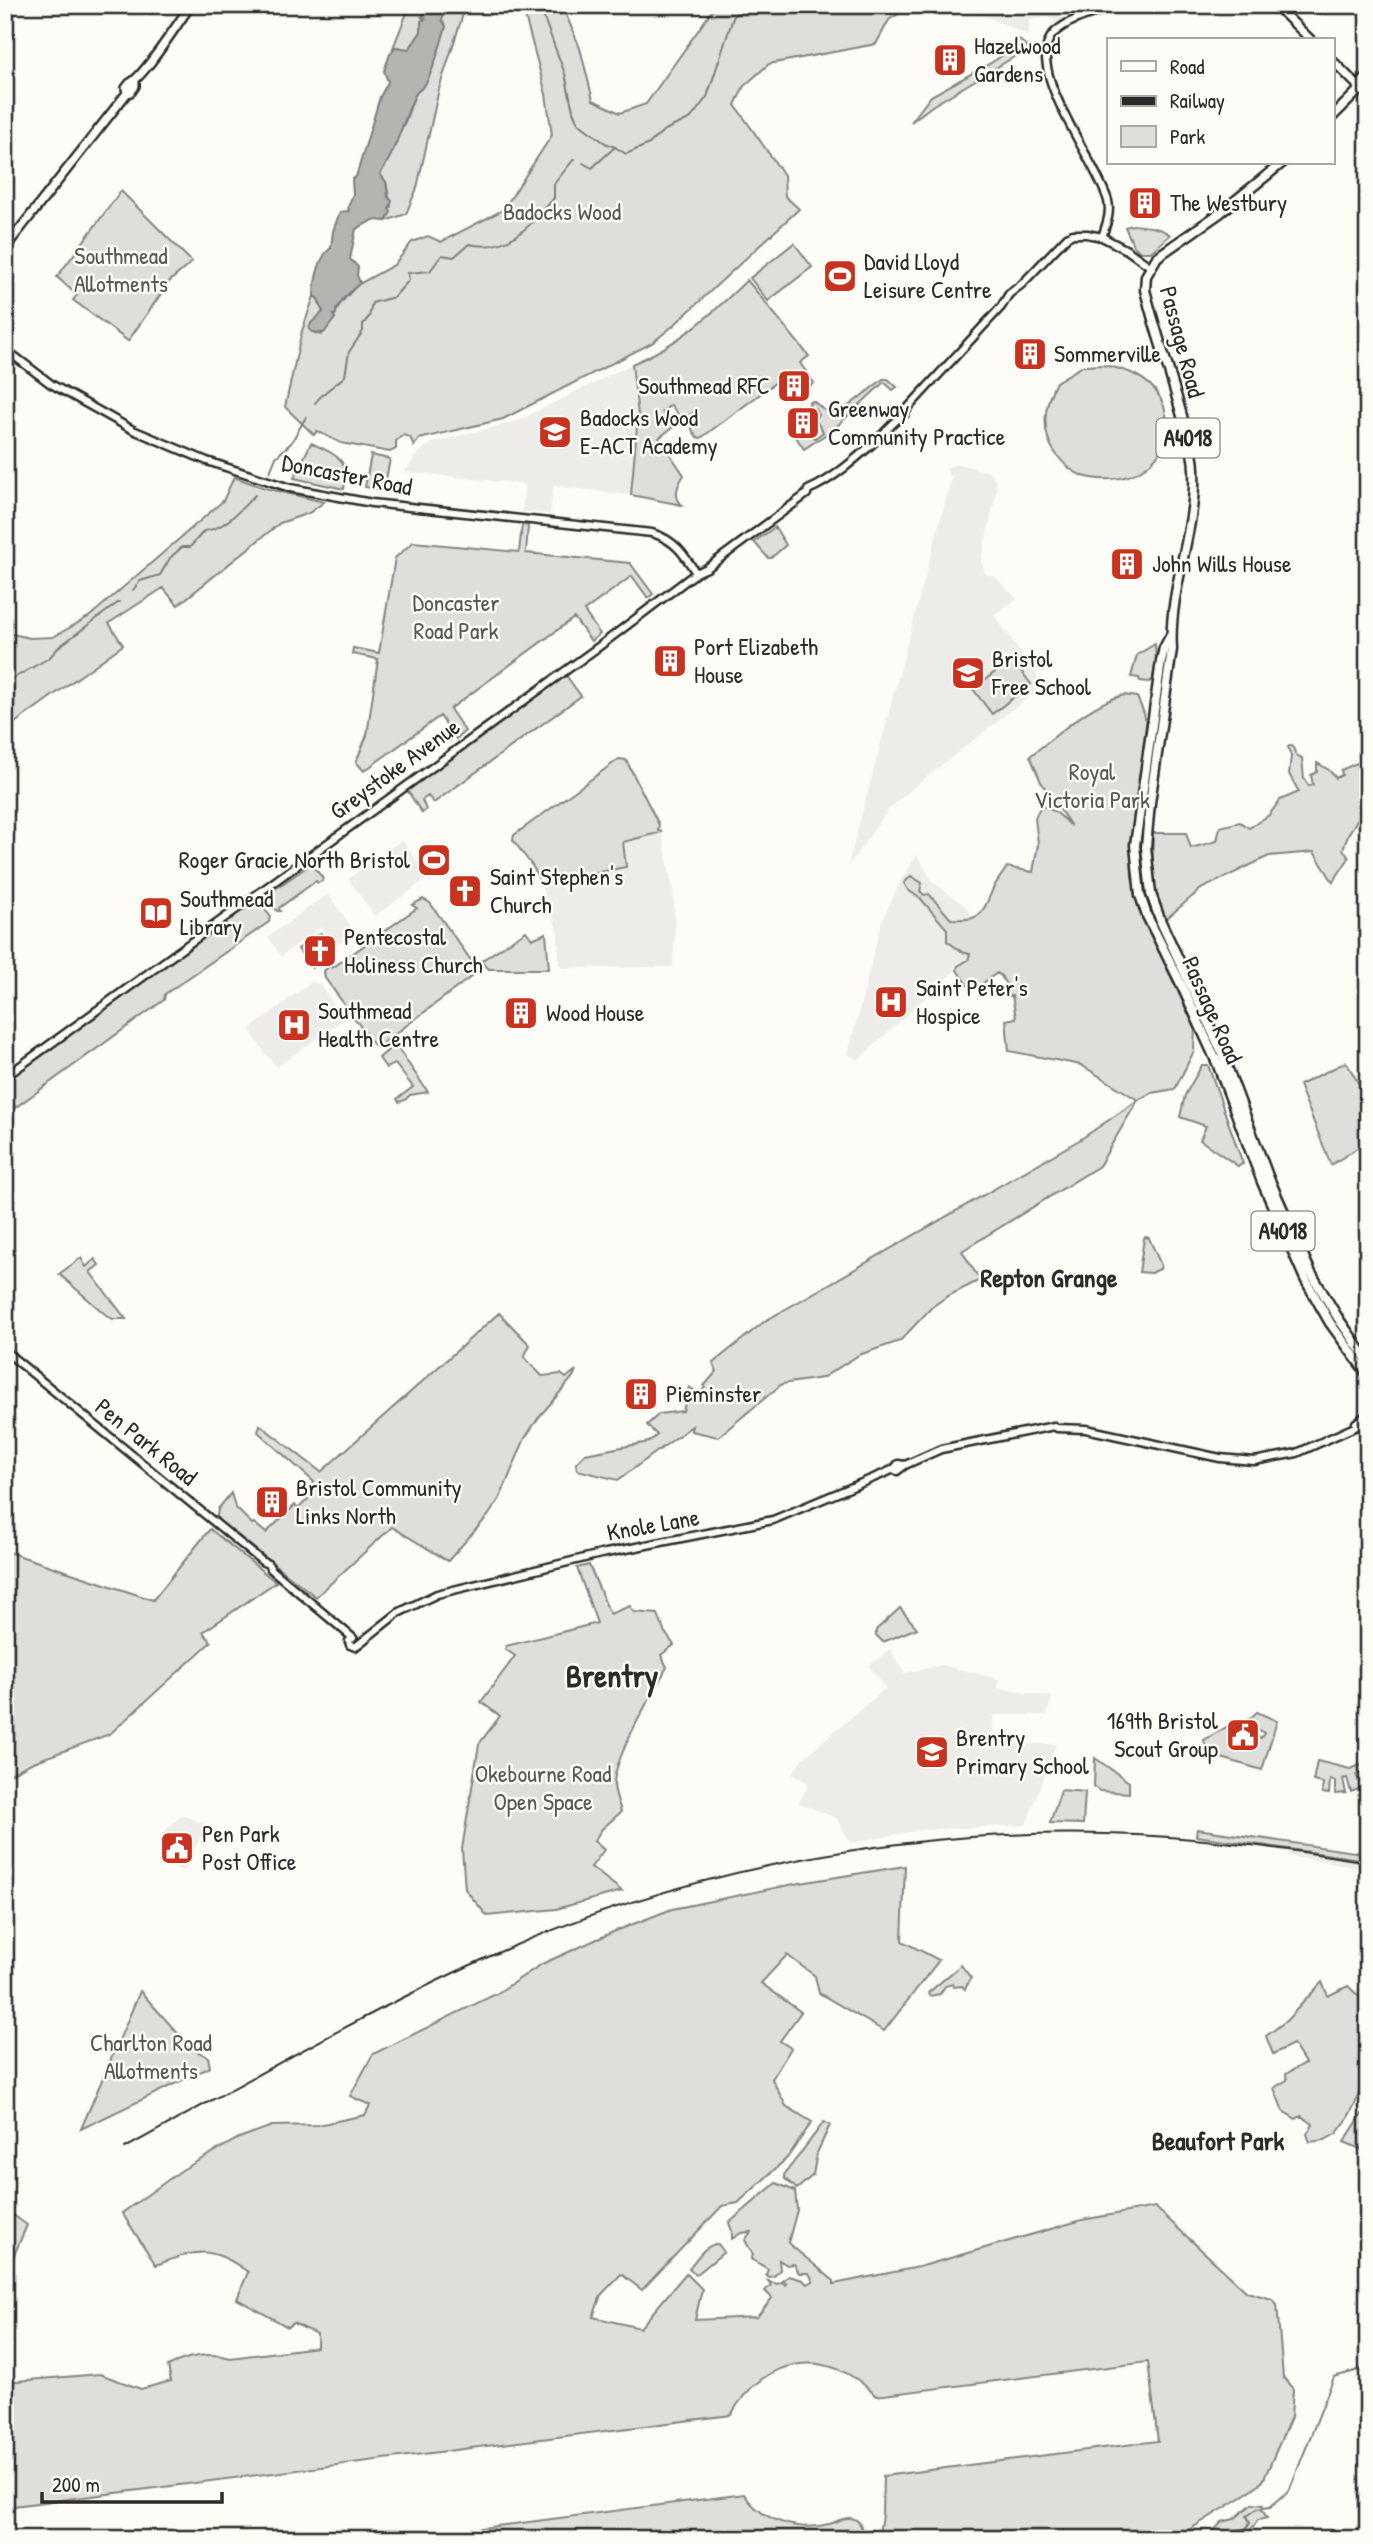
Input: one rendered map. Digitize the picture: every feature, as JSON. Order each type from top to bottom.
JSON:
[{"type":"main road","points":[[5,248],[127,93],[126,88],[135,82],[191,5]]},
{"type":"main road","points":[[1275,5],[1309,38]]},
{"type":"main road","points":[[1334,62],[1364,87]]},
{"type":"main road","points":[[1368,76],[1362,83],[1368,96]]},
{"type":"main road","points":[[1334,115],[1364,87]]},
{"type":"main road","points":[[1151,267],[1161,254],[1220,213],[1281,164]]},
{"type":"main road","name":"Passage Road","points":[[1151,267],[1146,282],[1147,298],[1181,410],[1195,467],[1192,508],[1171,635],[1172,649],[1152,785],[1147,838],[1147,869],[1151,894],[1161,922],[1224,1058],[1268,1176],[1311,1273],[1368,1361]]},
{"type":"main road","name":"Passage Road","points":[[1171,635],[1161,661],[1135,845],[1140,895],[1147,916],[1212,1052],[1262,1182],[1306,1279],[1330,1323],[1368,1375]]},
{"type":"street","points":[[1102,237],[1110,210],[1108,201],[1085,151],[1062,112],[1044,58],[1054,34],[1069,23],[1119,5]]},
{"type":"street","name":"Greystoke Avenue","points":[[5,1077],[601,645],[696,573],[721,558],[807,494],[815,492],[815,488],[853,460],[900,417],[1070,235],[1102,237],[1151,267]]},
{"type":"street","name":"Doncaster Road","points":[[5,349],[51,384],[106,416],[166,445],[212,463],[298,490],[346,499],[652,533],[671,540],[680,548],[696,573]]},
{"type":"street","name":"Pen Park Road","points":[[5,1351],[268,1564],[354,1641]]},
{"type":"street","name":"Knole Lane","points":[[1349,1428],[1368,1414]]},
{"type":"street","name":"Knole Lane","points":[[354,1641],[371,1634],[414,1603],[465,1586],[601,1554],[773,1520],[894,1469],[895,1465],[905,1465],[941,1449],[978,1440],[1054,1426],[1086,1429],[1220,1458],[1254,1461],[1297,1453],[1368,1421]]},
{"type":"shaded area","points":[[429,5],[446,5],[442,20],[446,26],[429,77],[415,95],[391,155],[380,174],[386,182],[388,197],[392,201],[389,209],[391,212],[386,221],[373,220],[356,229],[350,259],[358,267],[360,283],[344,298],[333,315],[335,318],[324,333],[312,332],[309,329],[311,323],[323,312],[314,296],[318,270],[323,257],[331,248],[333,231],[340,212],[349,211],[353,194],[352,179],[356,177],[380,97],[388,82],[384,71],[390,54],[395,47],[409,49],[421,32],[421,21],[424,20],[422,17],[425,18],[423,15]]},
{"type":"shaded area","points":[[962,5],[1082,5],[1079,12],[1057,24],[1050,17],[1029,20],[1029,36]]},
{"type":"shaded area","name":"Badocks Wood E-ACT Academy","points":[[632,364],[638,415],[631,495],[553,486],[550,514],[522,511],[525,484],[405,472],[419,452],[432,443],[517,421]]},
{"type":"shaded area","name":"Bristol Free School","points":[[958,464],[987,471],[994,477],[997,489],[981,560],[985,573],[995,577],[1017,599],[994,615],[1044,685],[888,810],[848,866],[952,476],[949,476],[946,468]]},
{"type":"shaded area","points":[[619,759],[626,760],[662,832],[673,891],[673,967],[562,968],[559,964],[558,935],[553,914],[533,867],[513,840],[514,835]]},
{"type":"shaded area","points":[[402,840],[429,877],[375,916],[348,879]]},
{"type":"shaded area","name":"Saint Peter's Hospice","points":[[917,855],[932,881],[965,906],[971,914],[977,950],[858,1060],[848,1054],[882,921],[900,882]]},
{"type":"shaded area","points":[[328,894],[355,932],[335,946],[321,927],[281,956],[268,937]]},
{"type":"shaded area","name":"Southmead Health Centre","points":[[311,982],[319,983],[344,1019],[277,1067],[250,1029]]},
{"type":"shaded area","name":"Brentry Primary School","points":[[890,1649],[904,1673],[942,1665],[999,1679],[998,1688],[1052,1697],[1047,1715],[993,1715],[992,1744],[1056,1744],[1026,1825],[920,1830],[851,1843],[836,1818],[799,1803],[808,1786],[807,1782],[792,1774],[802,1759],[886,1688],[869,1666]]},
{"type":"shaded area","points":[[182,1815],[206,1825],[184,1871],[160,1863],[169,1844],[162,1834]]},
{"type":"shaded area","points":[[1290,1848],[1368,1860],[1368,1868],[1288,1856]]},
{"type":"green space","points":[[410,5],[429,5],[421,32],[409,50],[393,48]]},
{"type":"green space","points":[[446,5],[466,5],[439,89],[417,188],[406,214],[386,221],[391,207],[386,182],[380,174],[395,146],[398,132],[404,125],[415,94],[426,83],[446,26],[442,20]]},
{"type":"green space","name":"Badocks Wood","points":[[522,5],[562,5],[580,48],[593,100],[620,113],[646,104],[716,5],[912,5],[889,20],[876,44],[769,64],[744,86],[735,105],[784,175],[785,196],[799,209],[652,343],[503,419],[419,439],[414,446],[410,437],[403,435],[396,441],[396,449],[390,452],[341,443],[317,431],[314,435],[285,407],[302,331],[314,296],[318,299],[323,313],[309,329],[321,335],[335,318],[333,315],[340,304],[357,285],[394,265],[412,242],[428,236],[441,242],[503,210],[552,135],[546,94]]},
{"type":"green space","points":[[1018,39],[1029,48],[932,106],[911,122],[931,96],[991,63],[1007,52],[1014,40]]},
{"type":"green space","name":"Southmead Allotments","points":[[121,191],[192,262],[170,281],[128,341],[73,300],[77,295],[57,277]]},
{"type":"green space","points":[[1148,226],[1170,235],[1151,252],[1140,252],[1133,245],[1125,227]]},
{"type":"green space","points":[[794,243],[812,267],[768,301],[750,278]]},
{"type":"green space","points":[[747,280],[809,356],[800,363],[814,383],[808,387],[799,373],[791,378],[787,374],[701,438],[692,430],[692,425],[699,419],[694,412],[682,420],[671,405],[662,412],[673,427],[659,438],[684,475],[677,494],[682,505],[631,495],[638,415],[632,364],[679,338],[707,317]]},
{"type":"green space","points":[[1103,365],[1131,373],[1150,384],[1160,398],[1167,420],[1165,438],[1154,459],[1136,473],[1113,479],[1086,477],[1070,469],[1051,446],[1046,428],[1047,409],[1056,382],[1083,366]]},
{"type":"green space","points":[[883,379],[888,379],[897,387],[893,390],[884,382],[835,428],[804,449],[794,434],[806,426],[815,438],[823,432],[815,419],[819,415],[815,408],[807,412],[804,408],[809,402],[813,401],[827,412],[841,412]]},
{"type":"green space","points":[[311,443],[328,451],[343,464],[344,489],[294,478]]},
{"type":"green space","points":[[371,455],[390,459],[384,490],[365,487]]},
{"type":"green space","points":[[234,477],[265,488],[324,502],[309,513],[280,523],[178,605],[163,588],[109,623],[123,645],[5,730],[5,637],[8,633],[30,638],[53,637],[90,616],[223,501]]},
{"type":"green space","name":"Doncaster Road Park","points":[[522,525],[528,526],[526,553],[630,563],[653,594],[648,598],[632,576],[584,611],[600,634],[591,641],[574,618],[450,709],[465,731],[456,739],[440,716],[364,771],[356,762],[367,735],[378,659],[352,654],[353,648],[379,653],[395,558],[413,542],[519,552]]},
{"type":"green space","points":[[775,527],[786,545],[768,558],[754,542]]},
{"type":"green space","points":[[1155,644],[1153,680],[1140,681],[1139,678],[1131,677],[1137,655]]},
{"type":"green space","points":[[1012,659],[1031,684],[992,714],[973,689]]},
{"type":"green space","points":[[565,674],[581,696],[435,802],[428,796],[422,800],[426,810],[422,813],[407,790]]},
{"type":"green space","name":"Royal Victoria Park","points":[[1124,695],[1137,697],[1146,724],[1131,856],[1132,876],[1139,908],[1195,1028],[1194,1051],[1175,1089],[1151,1093],[1138,1100],[1081,1065],[1009,1051],[1006,1020],[1016,1018],[1012,996],[1005,996],[1008,988],[1001,976],[997,973],[979,986],[967,985],[957,970],[958,966],[968,960],[970,954],[962,952],[947,941],[947,929],[904,883],[911,876],[922,883],[920,891],[924,895],[929,894],[951,919],[968,919],[974,918],[982,911],[1007,867],[1033,872],[1038,844],[1035,818],[1041,805],[1056,812],[1071,826],[1041,782],[1030,756],[1087,712]]},
{"type":"green space","points":[[1292,745],[1296,755],[1302,758],[1304,779],[1309,786],[1313,785],[1311,775],[1317,772],[1317,763],[1336,778],[1342,775],[1341,770],[1368,758],[1368,802],[1349,833],[1343,849],[1349,858],[1333,882],[1314,852],[1269,856],[1201,889],[1166,919],[1155,888],[1153,833],[1186,833],[1191,848],[1217,841],[1220,827],[1240,822],[1249,828],[1269,815],[1280,800],[1299,792],[1289,774],[1291,756],[1288,747]]},
{"type":"green space","points":[[619,759],[626,760],[659,825],[658,831],[662,832],[623,842],[626,867],[541,883],[513,840],[514,835]]},
{"type":"green space","points":[[311,864],[323,878],[322,881],[316,881],[277,911],[267,897],[268,894]]},
{"type":"green space","points":[[423,899],[430,903],[475,966],[476,973],[380,1045],[374,1045],[325,978],[324,971],[417,908],[412,905]]},
{"type":"green space","points":[[254,901],[258,901],[270,916],[269,922],[165,994],[164,1000],[5,1115],[5,1082]]},
{"type":"green space","points":[[526,931],[532,939],[546,933],[549,969],[489,969],[481,961]]},
{"type":"green space","points":[[321,933],[334,952],[312,968],[298,949]]},
{"type":"green space","points":[[395,1044],[428,1092],[410,1095],[399,1102],[397,1099],[413,1087],[395,1064],[386,1068],[379,1058]]},
{"type":"green space","points":[[1346,1062],[1368,1099],[1368,1141],[1331,1165],[1299,1085]]},
{"type":"green space","points":[[1202,1065],[1208,1065],[1243,1164],[1238,1166],[1200,1140],[1206,1126],[1180,1117],[1185,1095]]},
{"type":"green space","points":[[1138,1100],[1099,1166],[962,1251],[980,1280],[932,1307],[900,1341],[859,1355],[822,1378],[782,1384],[718,1437],[691,1431],[692,1426],[618,1480],[577,1470],[576,1463],[585,1454],[649,1442],[657,1435],[647,1425],[659,1414],[683,1411],[689,1387],[700,1394],[717,1371],[713,1363],[765,1321],[1081,1139]]},
{"type":"green space","points":[[1146,1237],[1149,1238],[1161,1265],[1160,1269],[1151,1273],[1139,1272]]},
{"type":"green space","points":[[81,1258],[86,1267],[95,1259],[99,1265],[90,1272],[126,1319],[113,1319],[106,1315],[59,1274]]},
{"type":"green space","points":[[499,1313],[530,1345],[524,1357],[542,1376],[561,1374],[566,1378],[576,1370],[525,1438],[500,1498],[488,1516],[448,1561],[392,1527],[316,1597],[218,1520],[218,1509],[231,1493],[235,1507],[252,1524],[266,1533],[295,1505],[298,1509],[308,1499],[305,1495],[314,1482],[258,1432],[260,1425],[321,1472]]},
{"type":"green space","points":[[210,1529],[276,1582],[203,1632],[211,1642],[110,1734],[31,1763],[5,1777],[5,1551],[153,1600]]},
{"type":"green space","name":"Okebourne Road Open Space","points":[[589,1565],[610,1614],[630,1606],[634,1612],[658,1614],[664,1631],[674,1645],[661,1655],[667,1667],[620,1758],[614,1787],[621,1812],[602,1829],[594,1841],[604,1850],[591,1867],[622,1891],[556,1909],[487,1916],[465,1889],[462,1849],[479,1744],[500,1716],[481,1702],[515,1656],[505,1649],[506,1646],[597,1623],[577,1568]]},
{"type":"green space","points":[[900,1608],[917,1628],[883,1642],[876,1635],[876,1630]]},
{"type":"green space","points":[[1257,1712],[1277,1721],[1262,1770],[1208,1754],[1204,1740],[1237,1721],[1245,1727],[1236,1742],[1241,1744],[1249,1731],[1261,1738],[1264,1733],[1246,1722]]},
{"type":"green space","points":[[1368,1755],[1368,1785],[1360,1773],[1356,1775],[1362,1788],[1351,1792],[1347,1778],[1343,1779],[1346,1793],[1335,1794],[1335,1781],[1330,1780],[1329,1794],[1322,1793],[1323,1783],[1313,1781],[1317,1761],[1350,1769],[1364,1764]]},
{"type":"green space","points":[[1095,1758],[1129,1782],[1129,1793],[1100,1791],[1094,1787]]},
{"type":"green space","points":[[1061,1790],[1085,1792],[1083,1824],[1050,1823]]},
{"type":"green space","points":[[1197,1829],[1368,1854],[1368,1860],[1196,1836]]},
{"type":"green space","points":[[905,1866],[902,1941],[939,1960],[884,2031],[819,1993],[815,1976],[787,1955],[761,1983],[801,2012],[780,2041],[791,2048],[772,2079],[786,2106],[812,2122],[787,2158],[738,2203],[722,2206],[642,2290],[621,2274],[601,2295],[593,2317],[640,2328],[686,2273],[702,2289],[695,2320],[757,2317],[772,2298],[765,2291],[771,2285],[768,2281],[786,2285],[783,2280],[789,2276],[807,2284],[813,2281],[809,2273],[799,2273],[794,2264],[787,2265],[779,2260],[780,2270],[769,2277],[766,2275],[768,2269],[751,2259],[753,2255],[745,2240],[751,2232],[741,2233],[732,2239],[729,2223],[776,2183],[795,2191],[797,2210],[788,2243],[834,2281],[834,2284],[919,2267],[1082,2220],[1155,2207],[1247,2292],[1272,2299],[1277,2304],[1283,2377],[1293,2389],[1291,2417],[1263,2481],[1242,2497],[1174,2539],[878,2539],[882,2516],[883,2476],[1158,2441],[1148,2362],[876,2396],[858,2380],[838,2369],[818,2364],[798,2364],[779,2369],[761,2380],[745,2395],[731,2415],[5,2507],[5,2382],[100,2374],[141,2389],[171,2381],[168,2366],[190,2358],[215,2355],[230,2358],[317,2347],[317,2334],[293,2323],[288,2327],[237,2299],[248,2272],[235,2263],[203,2252],[156,2265],[122,2213],[182,2170],[239,2138],[272,2126],[318,2125],[365,2115],[370,2105],[350,2096],[373,2054],[496,1994],[542,1964],[613,1932],[672,1909],[794,1884]]},
{"type":"green space","points":[[961,1965],[971,1978],[965,1989],[962,1986],[954,1987],[953,1984],[945,1986],[940,1994],[930,1996],[928,1993]]},
{"type":"green space","points":[[1322,1982],[1328,1996],[1348,1986],[1368,2005],[1368,2067],[1355,2104],[1337,2133],[1325,2140],[1310,2142],[1307,2134],[1313,2124],[1301,2116],[1296,2119],[1283,2111],[1274,2088],[1287,2080],[1286,2074],[1305,2063],[1293,2044],[1273,2054],[1266,2036],[1286,2021]]},
{"type":"green space","name":"Charlton Road Allotments","points":[[140,1991],[191,2048],[208,2057],[210,2067],[81,2129]]},
{"type":"green space","points":[[1368,2105],[1368,2152],[1344,2142]]},
{"type":"green space","points":[[824,2122],[830,2125],[817,2153],[813,2175],[797,2189],[784,2175]]},
{"type":"green space","points":[[5,2209],[27,2225],[5,2276]]},
{"type":"green space","points":[[718,2244],[724,2252],[696,2275],[689,2268],[705,2249]]},
{"type":"green space","points":[[744,2494],[760,2511],[793,2525],[817,2526],[845,2518],[857,2520],[862,2539],[397,2539]]},
{"type":"green space","points":[[1252,2504],[1263,2505],[1262,2510],[1267,2518],[1258,2520],[1242,2536],[1206,2539],[1222,2522],[1234,2519]]},
{"type":"waterway","points":[[539,5],[565,74],[578,123],[615,147]]},
{"type":"waterway","points":[[583,163],[592,168],[615,147],[626,154],[649,144],[663,131],[691,118],[707,97],[734,15],[749,5]]},
{"type":"waterway","points":[[315,403],[345,376],[349,352],[363,331],[363,324],[369,317],[372,303],[394,297],[409,280],[408,273],[430,271],[442,255],[454,257],[469,244],[496,244],[518,235],[554,198],[554,184],[574,159]]},
{"type":"waterway","points":[[270,472],[276,457],[291,443],[306,417]]},
{"type":"waterway","points":[[133,590],[140,581],[160,575],[170,558],[182,547],[190,547],[204,531],[226,522],[255,495]]},
{"type":"waterway","points":[[5,683],[49,658],[60,646],[119,602]]},
{"type":"waterway","points":[[1215,2539],[1247,2528],[1250,2523],[1247,2516],[1257,2509],[1270,2507],[1289,2491],[1334,2377],[1359,2370],[1368,2364]]},
{"type":"railway","points":[[125,2148],[349,2026],[486,1958],[559,1927],[711,1879],[868,1848],[1027,1834],[1172,1837],[1368,1862]]},
{"type":"place","name":"Hazelwood Gardens","points":[[950,60]]},
{"type":"place","name":"The Westbury","points":[[1145,203]]},
{"type":"place","name":"David Lloyd Leisure Centre","points":[[840,276]]},
{"type":"place","name":"Sommerville","points":[[1030,354]]},
{"type":"place","name":"Southmead RFC","points":[[794,386]]},
{"type":"place","name":"Greenway Community Practice","points":[[803,423]]},
{"type":"place","name":"Badocks Wood E-ACT Academy","points":[[555,432]]},
{"type":"place","name":"John Wills House","points":[[1127,564]]},
{"type":"place","name":"Port Elizabeth House","points":[[670,661]]},
{"type":"place","name":"Bristol Free School","points":[[968,673]]},
{"type":"place","name":"Roger Gracie North Bristol","points":[[434,860]]},
{"type":"place","name":"Saint Stephen's Church","points":[[465,891]]},
{"type":"place","name":"Southmead Library","points":[[156,913]]},
{"type":"place","name":"Pentecostal Holiness Church","points":[[320,951]]},
{"type":"place","name":"Saint Peter's Hospice","points":[[891,1002]]},
{"type":"place","name":"Wood House","points":[[521,1013]]},
{"type":"place","name":"Southmead Health Centre","points":[[294,1025]]},
{"type":"place","name":"Pieminster","points":[[641,1394]]},
{"type":"place","name":"Bristol Community Links North","points":[[272,1502]]},
{"type":"place","name":"169th Bristol Scout Group","points":[[1243,1735]]},
{"type":"place","name":"Brentry Primary School","points":[[932,1752]]},
{"type":"place","name":"Pen Park Post Office","points":[[177,1848]]},
{"type":"district","name":"Repton Grange","points":[[1049,1278]]},
{"type":"district","name":"Brentry","points":[[612,1676]]},
{"type":"district","name":"Beaufort Park","points":[[1218,2141]]}]
